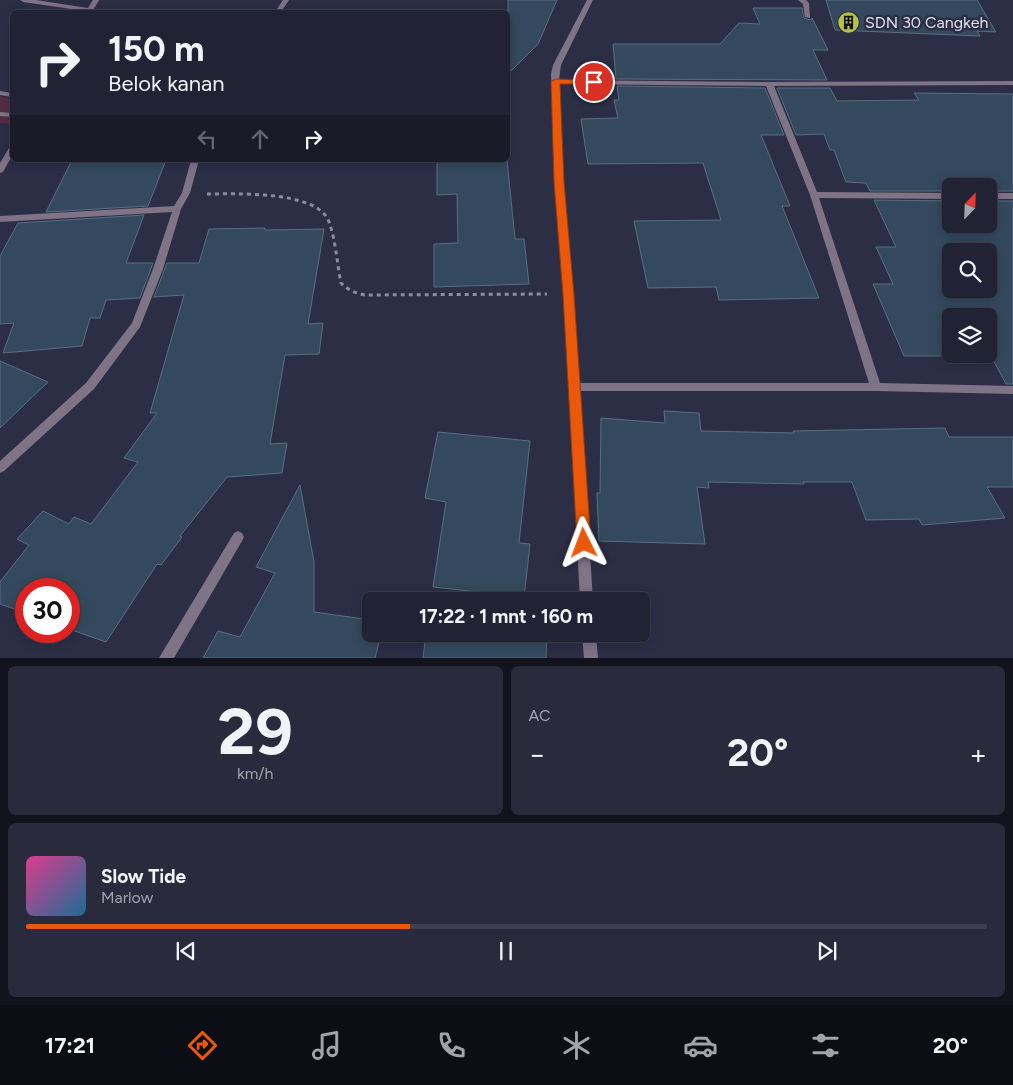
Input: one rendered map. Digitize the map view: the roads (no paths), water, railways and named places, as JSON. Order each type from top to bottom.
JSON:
[{"type":"street","points":[[23,0],[84,10]]},
{"type":"street","points":[[586,592],[569,295],[559,182],[555,82],[557,64],[590,0]]},
{"type":"street","points":[[801,0],[806,3],[808,17]]},
{"type":"street","points":[[555,82],[769,84],[1013,83]]},
{"type":"street","points":[[769,84],[814,196],[876,387]]},
{"type":"street","points":[[0,170],[10,153]]},
{"type":"street","points":[[0,468],[90,386],[136,324],[158,270],[177,209],[186,194],[194,162]]},
{"type":"street","points":[[814,196],[942,196]]},
{"type":"street","points":[[998,196],[1013,196]]},
{"type":"street","points":[[0,220],[177,209]]},
{"type":"street","points":[[574,387],[876,387],[1013,390]]},
{"type":"street","points":[[166,658],[238,537]]},
{"type":"street","points":[[590,642],[591,658]]},
{"type":"place","name":"SDN 30 Cangkeh","points":[[849,22]]}]
